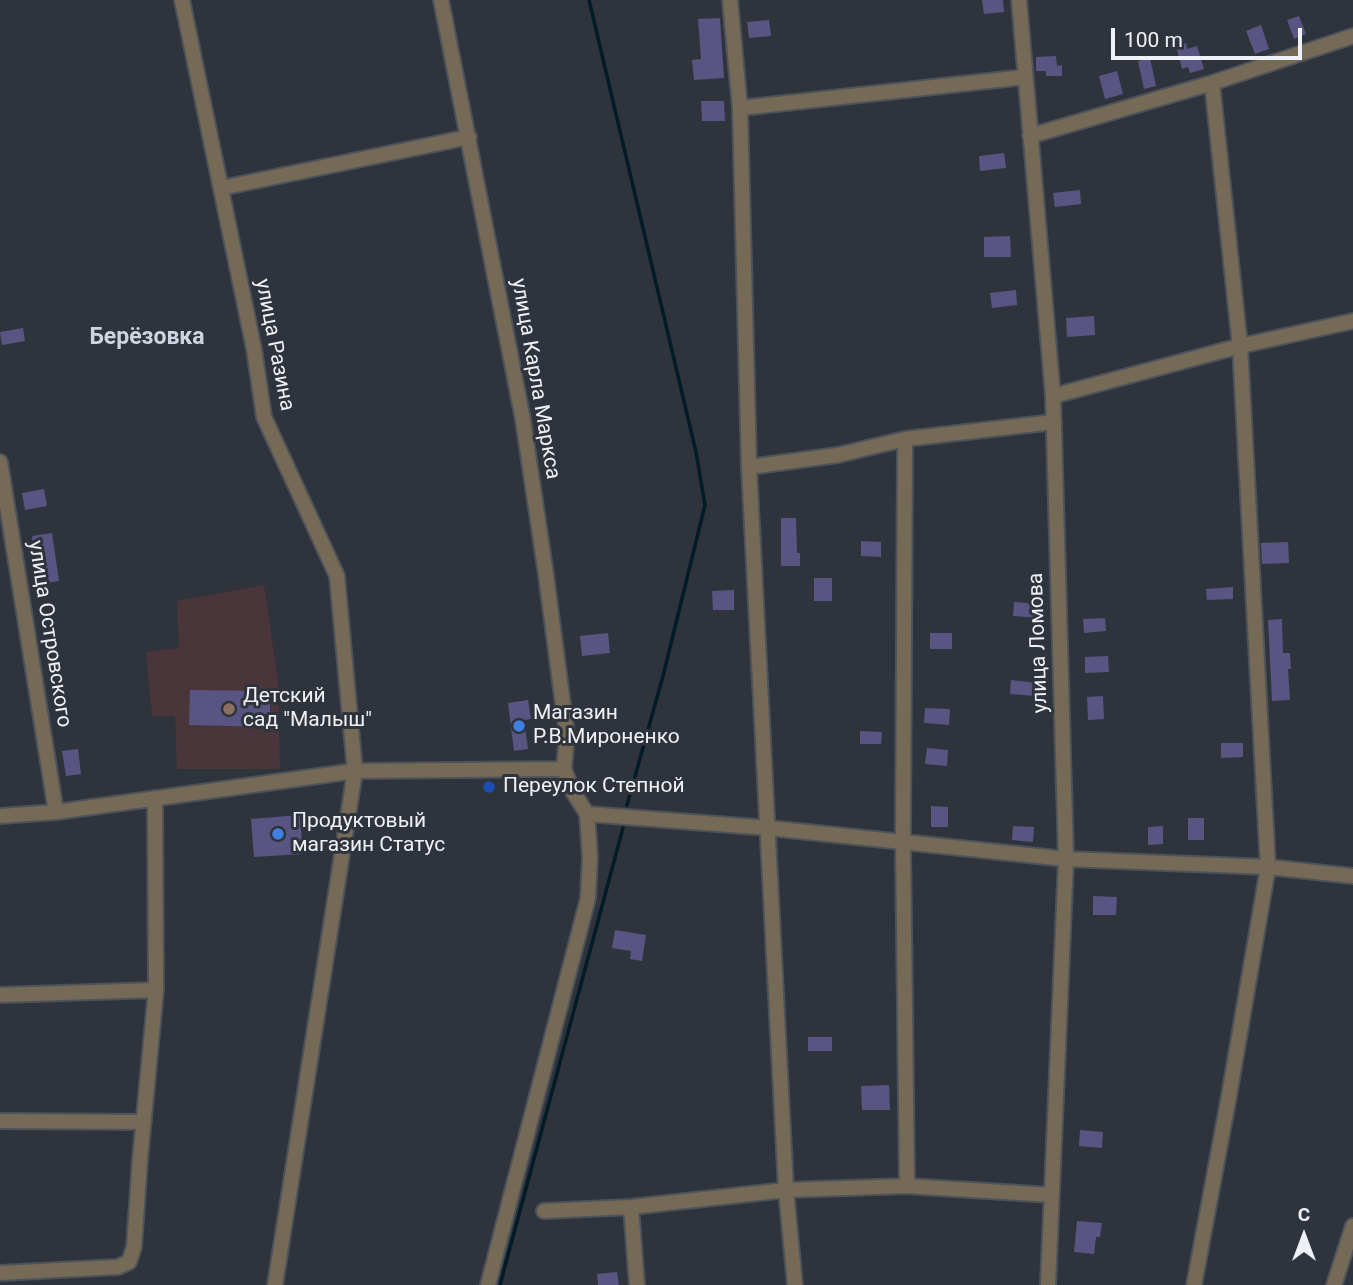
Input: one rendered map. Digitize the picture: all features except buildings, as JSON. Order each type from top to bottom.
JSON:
[{"type":"street","name":"улица Разина","points":[[182,0],[254,349],[264,417],[337,576],[355,771],[275,1285]]},
{"type":"street","name":"улица Карла Маркса","points":[[441,0],[523,420],[547,575],[567,735],[564,769]]},
{"type":"street","points":[[730,0],[740,108],[749,467],[786,1190],[795,1285]]},
{"type":"street","name":"улица Ломова","points":[[1018,0],[1053,396],[1066,859],[1048,1285]]},
{"type":"street","points":[[1030,136],[1212,83],[1353,36]]},
{"type":"street","points":[[740,108],[1025,77]]},
{"type":"street","points":[[1194,1285],[1268,867],[1240,346],[1212,83]]},
{"type":"street","points":[[221,188],[468,137]]},
{"type":"street","points":[[1053,396],[1240,346],[1353,321]]},
{"type":"street","points":[[749,467],[838,455],[905,439],[1054,422]]},
{"type":"street","points":[[905,439],[903,842],[906,1186]]},
{"type":"street","name":"улица Островского","points":[[0,462],[56,812]]},
{"type":"street","points":[[0,816],[56,812],[355,771],[564,769],[572,790],[587,814],[590,857],[588,898],[488,1285]]},
{"type":"street","points":[[9,1277],[118,1268],[130,1262],[134,1247],[156,990],[155,798]]},
{"type":"street","points":[[587,814],[769,828],[1066,859],[1268,867],[1353,876]]},
{"type":"street","points":[[0,995],[156,990]]},
{"type":"street","points":[[0,1121],[144,1122]]},
{"type":"street","points":[[544,1211],[631,1207],[786,1190],[906,1186],[1052,1195]]},
{"type":"street","points":[[631,1207],[637,1285]]},
{"type":"street","points":[[1334,1285],[1353,1226]]},
{"type":"shaded area","points":[[264,585],[278,683],[280,769],[177,769],[175,716],[152,716],[146,652],[179,648],[177,601]]},
{"type":"waterway","points":[[589,0],[696,452],[705,505],[663,676],[627,805]]},
{"type":"waterway","points":[[500,1285],[623,828]]},
{"type":"place","name":"Детский сад \"Малыш\"","points":[[229,709]]},
{"type":"place","name":"Магазин Р.В.Мироненко","points":[[519,726]]},
{"type":"place","name":"Переулок Степной","points":[[489,787]]},
{"type":"place","name":"Продуктовый магазин Статус","points":[[278,834]]},
{"type":"district","name":"Берёзовка","points":[[147,338]]}]
